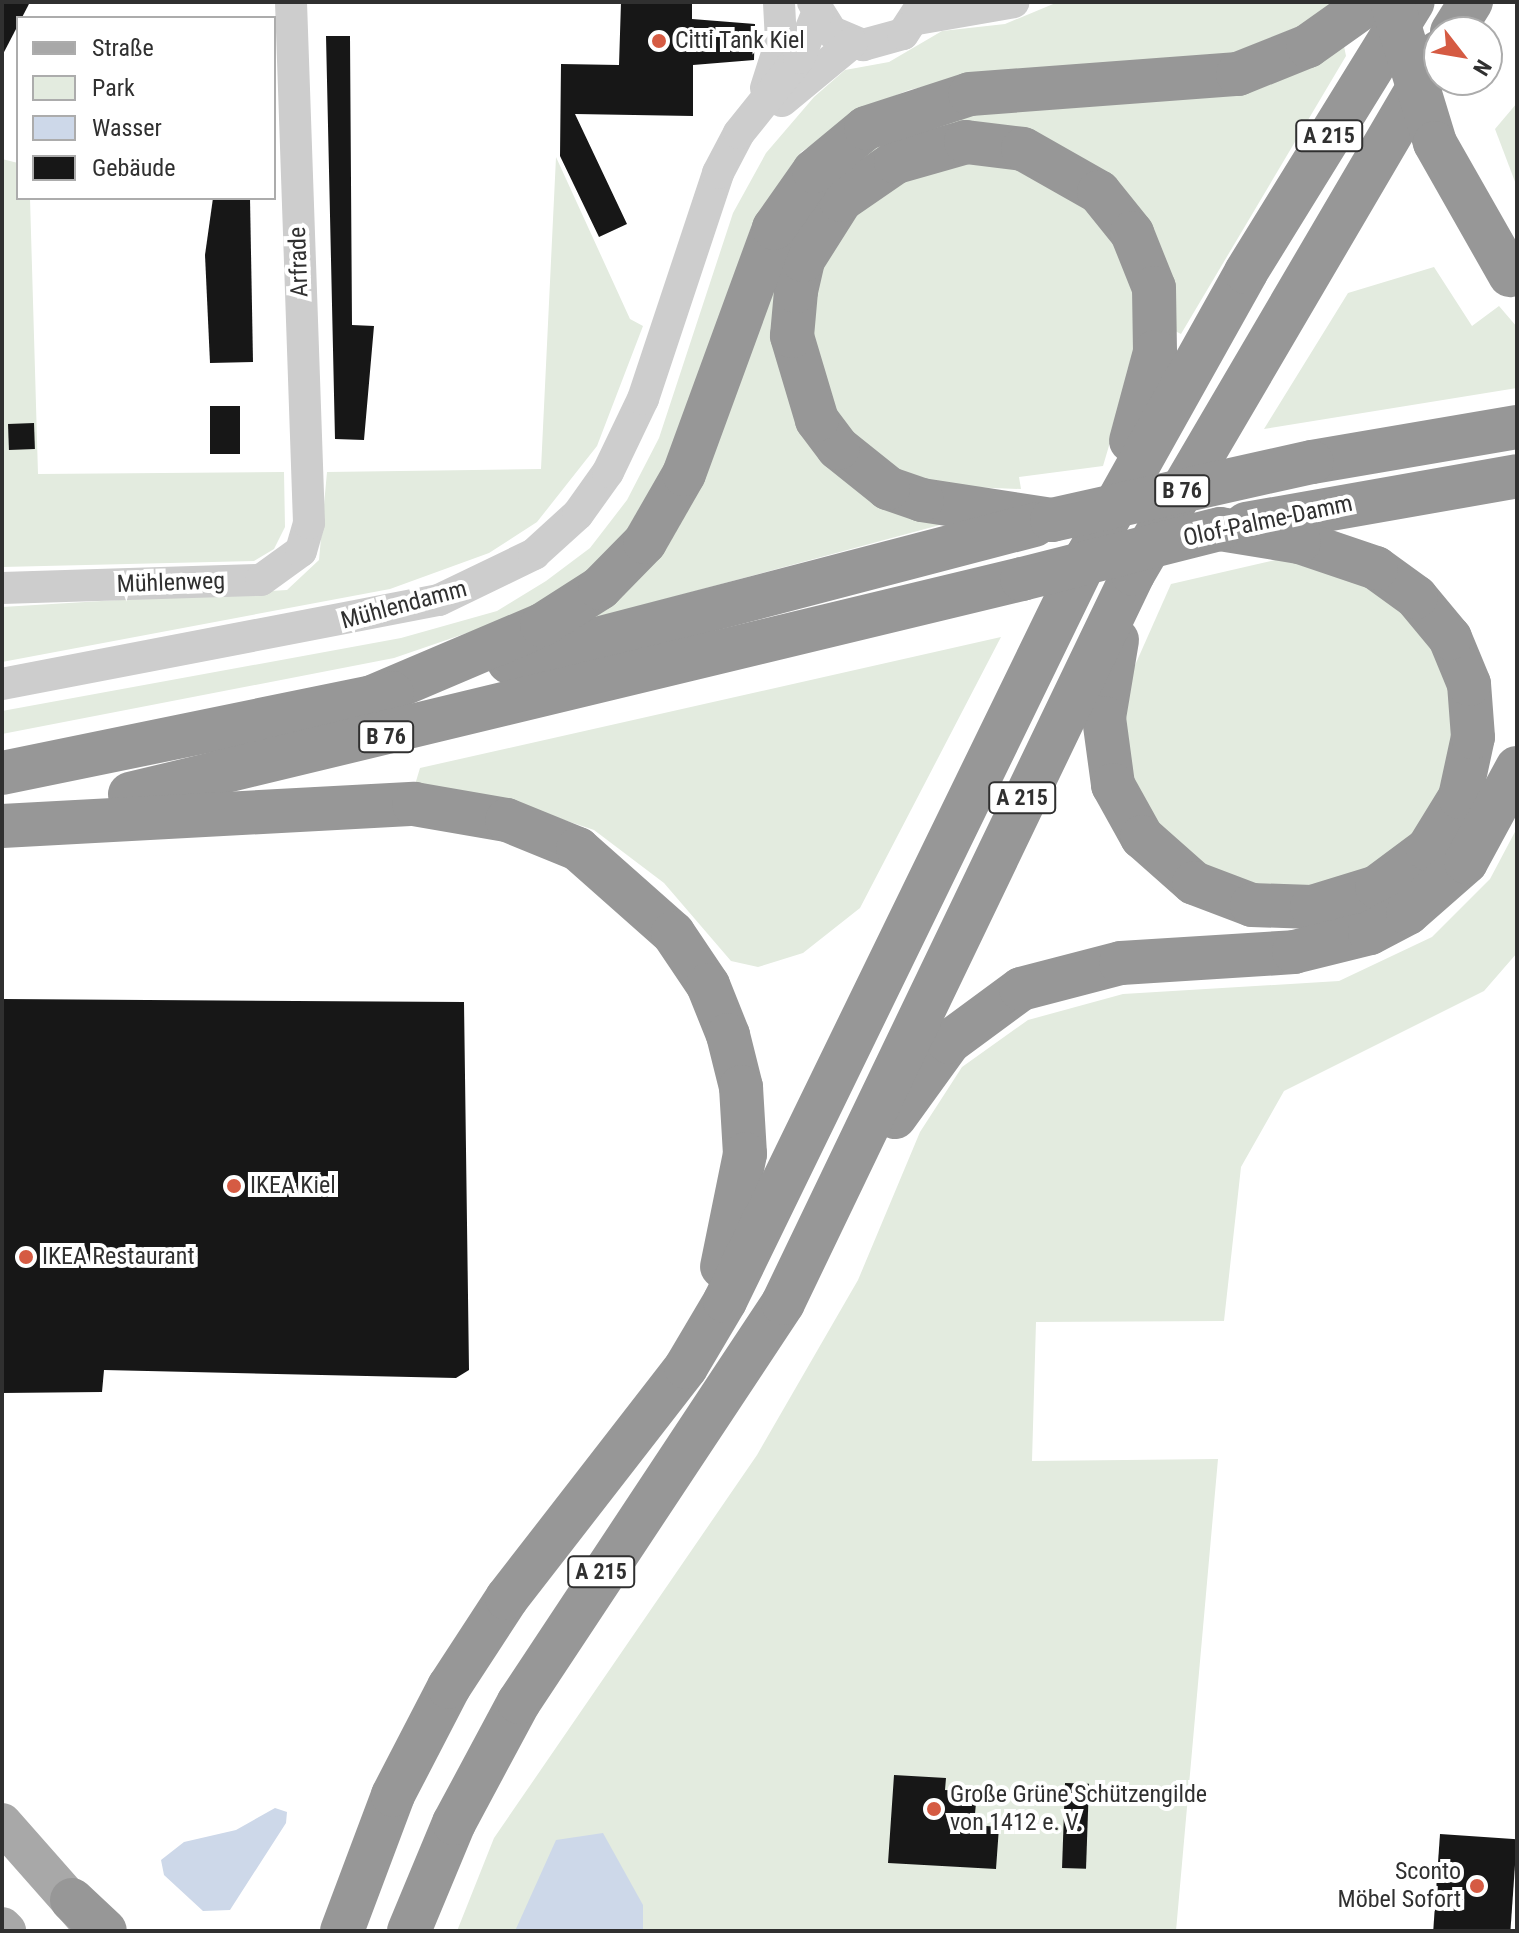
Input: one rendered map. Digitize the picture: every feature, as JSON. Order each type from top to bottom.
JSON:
[{"type":"highway","points":[[365,700],[542,625],[600,588],[645,542],[684,474],[774,228],[814,171],[857,134],[895,114],[970,94],[1238,74],[1308,46],[1370,2]]},
{"type":"highway","points":[[1392,2],[1435,143],[1513,280]]},
{"type":"highway","name":"A 215","points":[[686,1367],[797,1163],[1088,555],[1246,272],[1413,2]]},
{"type":"highway","name":"A 215","points":[[409,1931],[454,1823],[519,1702],[707,1423],[822,1229],[1133,574],[1267,334],[1423,78]]},
{"type":"highway","points":[[1052,520],[922,500],[888,488],[838,448],[804,393],[792,336],[803,260],[841,200],[920,151],[995,143],[1052,160],[1109,202],[1144,258],[1154,288],[1151,373],[1088,555]]},
{"type":"highway","name":"Olof-Palme-Damm","points":[[1052,520],[1312,462],[1517,427]]},
{"type":"highway","name":"Olof-Palme-Damm","points":[[2,816],[331,751],[1220,529],[1275,526],[1517,476]]},
{"type":"highway","name":"B 76","points":[[2,773],[365,700],[1052,520]]},
{"type":"highway","points":[[1133,574],[1104,718],[1113,785],[1127,815],[1166,862],[1220,896],[1280,910],[1341,902],[1402,871],[1444,825],[1470,767],[1469,684],[1435,616],[1397,581],[1275,526]]},
{"type":"highway","points":[[822,1229],[927,1069],[996,1004],[1097,967],[1294,952],[1370,933],[1408,913],[1466,862],[1517,768]]},
{"type":"highway","points":[[2,826],[414,804],[529,827],[615,876],[673,933],[708,985],[741,1087],[745,1154],[735,1231],[686,1367],[483,1631],[417,1744],[355,1888],[342,1931]]},
{"type":"highway","points":[[324,1931],[355,1888]]},
{"type":"highway","points":[[85,1916],[105,1931]]},
{"type":"main road","points":[[2,1823],[85,1916]]},
{"type":"street","name":"Arfrade","points":[[291,2],[309,523]]},
{"type":"street","points":[[760,106],[781,41],[779,2]]},
{"type":"street","points":[[760,106],[787,100],[852,43],[894,40],[921,10],[1014,2]]},
{"type":"street","name":"Mühlendamm","points":[[2,684],[439,600],[534,554],[589,501],[621,448],[718,173],[760,106],[799,58],[815,8],[852,43]]},
{"type":"street","name":"Mühlenweg","points":[[2,588],[261,580],[301,551],[309,523]]},
{"type":"green space","points":[[1058,2],[1341,2],[1315,20],[1203,65],[982,73],[909,90],[874,104],[801,152],[752,224],[679,447],[611,555],[540,608],[394,658],[2,734],[2,711],[401,638],[497,611],[546,581],[590,548],[627,500],[659,438],[733,213],[766,153],[814,97],[845,70],[889,62],[942,31],[1005,24]]},
{"type":"green space","points":[[1344,46],[1346,56],[1181,334],[1169,328],[1054,149],[840,186],[789,383],[951,522],[584,621],[796,212],[905,123]]},
{"type":"green space","points":[[1517,103],[1517,187],[1495,129]]},
{"type":"green space","points":[[998,156],[1109,218],[1146,321],[1103,466],[1019,477],[1021,489],[919,485],[844,434],[810,363],[819,260],[880,183]]},
{"type":"green space","points":[[556,157],[630,319],[643,326],[597,446],[537,522],[489,553],[390,589],[2,662],[2,607],[287,590],[319,560],[327,472],[541,469]]},
{"type":"green space","points":[[2,159],[16,162],[16,200],[30,200],[38,474],[284,472],[285,527],[274,549],[254,561],[2,567]]},
{"type":"green space","points":[[1434,267],[1472,326],[1499,306],[1517,327],[1517,388],[1264,429],[1348,293]]},
{"type":"green space","points":[[1280,559],[1348,568],[1443,649],[1459,751],[1416,839],[1324,894],[1219,882],[1144,812],[1122,744],[1128,681],[1171,584]]},
{"type":"green space","points":[[1001,637],[860,908],[803,953],[758,967],[731,961],[664,883],[594,830],[534,810],[414,788],[420,768]]},
{"type":"green space","points":[[1517,828],[1517,953],[1484,991],[1284,1091],[1241,1167],[1224,1321],[1036,1322],[1032,1461],[1218,1459],[1176,1931],[457,1931],[494,1838],[757,1455],[858,1280],[920,1132],[962,1067],[1028,1020],[1123,994],[1339,981],[1432,937],[1490,879]]},
{"type":"water","points":[[275,1808],[287,1812],[286,1823],[230,1910],[203,1911],[164,1875],[161,1860],[184,1842],[236,1830]]},
{"type":"water","points":[[603,1833],[643,1905],[643,1931],[515,1931],[556,1840]]},
{"type":"building","points":[[2,2],[30,2],[23,16],[16,16],[16,29],[2,56]]},
{"type":"building","points":[[621,2],[692,2],[692,19],[755,24],[754,60],[693,65],[693,116],[575,114],[627,224],[599,237],[560,156],[561,64],[619,65]]},
{"type":"building","points":[[326,36],[350,36],[352,325],[374,326],[364,440],[335,439]]},
{"type":"building","points":[[213,200],[250,200],[253,362],[210,363],[205,255]]},
{"type":"building","points":[[210,406],[240,406],[240,454],[210,454]]},
{"type":"building","points":[[34,423],[35,449],[9,450],[8,424]]},
{"type":"building","name":"IKEA Kiel","points":[[2,999],[464,1002],[469,1370],[456,1378],[104,1370],[102,1392],[2,1393]]},
{"type":"building","name":"Große Grüne Schützengilde von 1412 e. V.","points":[[894,1775],[946,1778],[945,1790],[977,1792],[974,1825],[999,1827],[996,1869],[888,1863]]},
{"type":"building","points":[[1065,1783],[1089,1784],[1086,1869],[1062,1868]]},
{"type":"building","name":"Sconto Möbel Sofort","points":[[1440,1834],[1517,1839],[1510,1931],[1433,1931]]},
{"type":"place","name":"Citti Tank Kiel","points":[[659,41]]},
{"type":"place","name":"IKEA Kiel","points":[[234,1186]]},
{"type":"place","name":"IKEA Restaurant","points":[[26,1257]]},
{"type":"place","name":"Große Grüne Schützengilde von 1412 e. V.","points":[[934,1809]]},
{"type":"place","name":"Sconto Möbel Sofort","points":[[1477,1886]]}]
